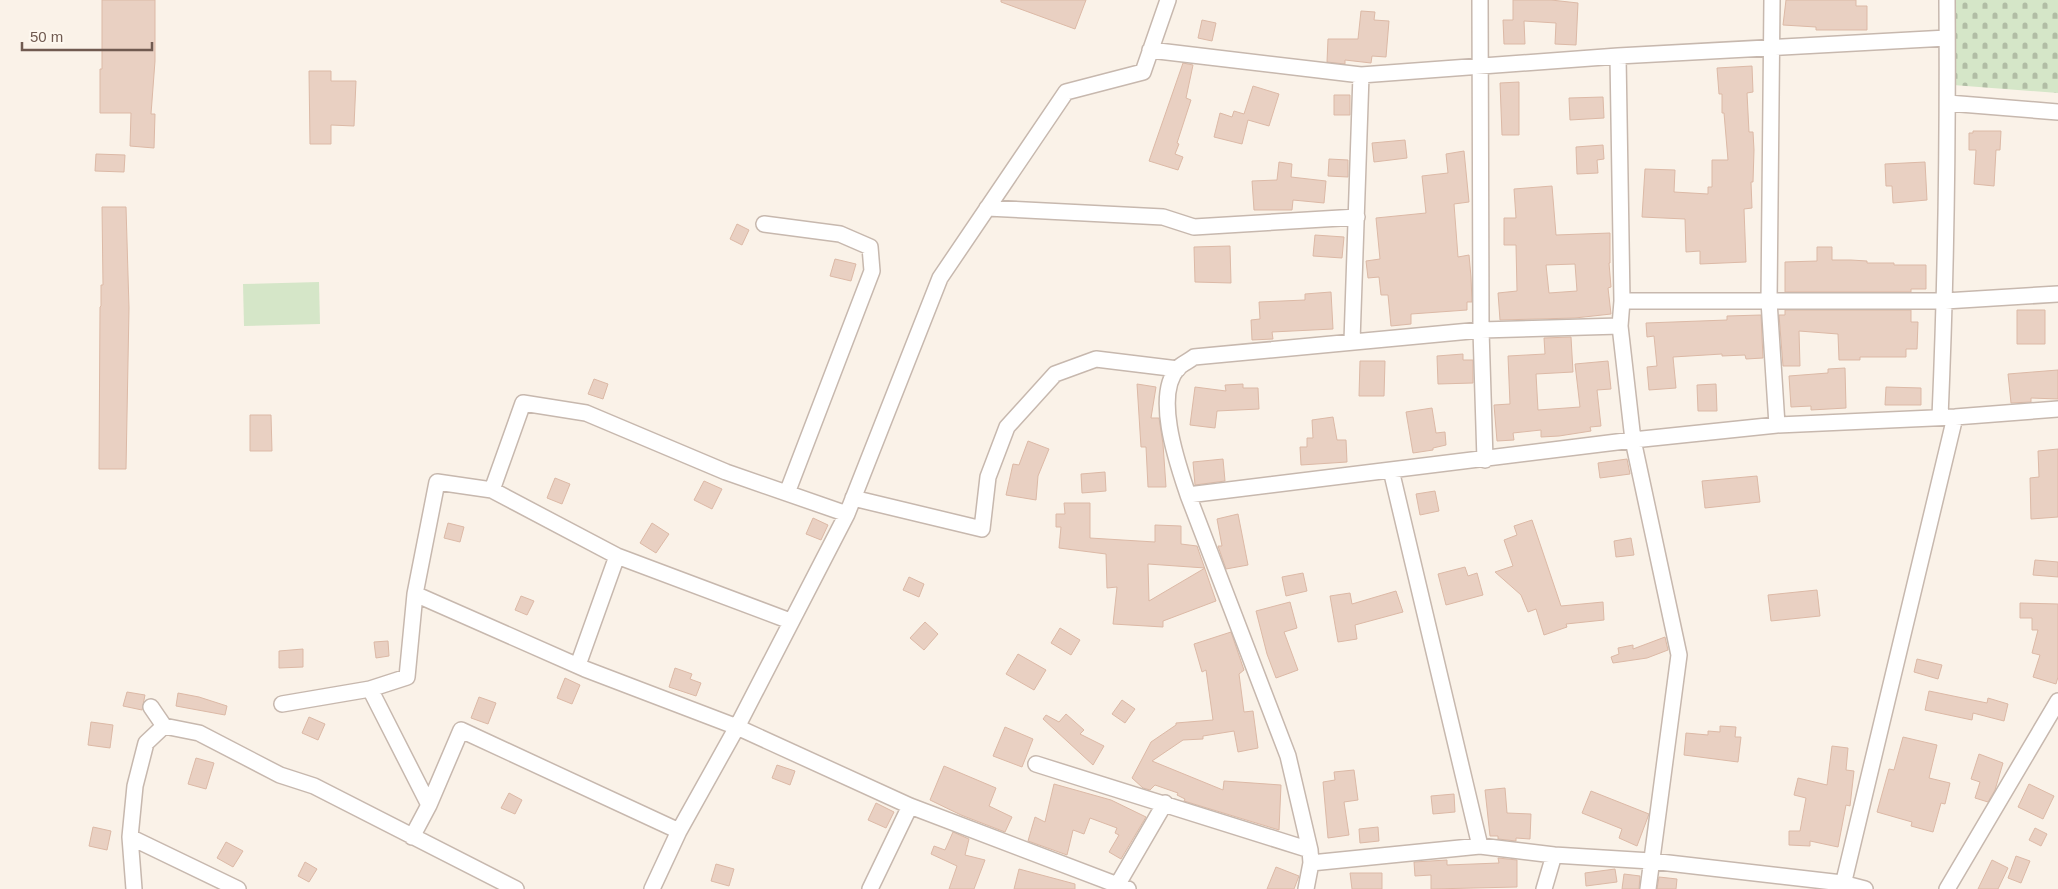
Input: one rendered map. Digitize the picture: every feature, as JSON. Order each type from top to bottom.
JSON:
[{"type":"street","points":[[652,889],[679,832],[737,727],[790,621],[847,514],[940,278],[1066,92],[1143,72],[1168,0]]},
{"type":"street","points":[[1480,0],[1482,67],[1481,330],[1485,460]]},
{"type":"street","points":[[1772,0],[1769,301],[1777,425]]},
{"type":"street","points":[[1842,886],[1948,417],[1945,301],[1948,104],[1947,0]]},
{"type":"street","points":[[1150,50],[1361,75],[1618,56],[1947,38]]},
{"type":"street","points":[[1618,56],[1622,301],[1620,326],[1633,440],[1679,655],[1648,889]]},
{"type":"street","points":[[1352,341],[1361,75]]},
{"type":"street","points":[[1948,104],[2058,112]]},
{"type":"street","points":[[987,208],[1163,216],[1194,226],[1357,217]]},
{"type":"street","points":[[764,224],[840,234],[870,246],[872,271],[787,493]]},
{"type":"street","points":[[1622,301],[1945,301],[2058,294]]},
{"type":"street","points":[[1306,889],[1310,856],[1288,756],[1188,495],[1175,454],[1168,421],[1168,388],[1178,369],[1194,357],[1352,341],[1481,330],[1620,326]]},
{"type":"street","points":[[853,498],[982,529],[988,477],[1007,427],[1055,374],[1096,359],[1178,369]]},
{"type":"street","points":[[492,490],[523,403],[586,413],[726,472],[847,514]]},
{"type":"street","points":[[1188,495],[1485,460],[1633,440],[1777,425],[1948,417],[2058,409]]},
{"type":"street","points":[[1391,470],[1480,846]]},
{"type":"street","points":[[282,704],[370,690],[407,677],[415,594],[437,482],[492,490],[617,556],[790,621]]},
{"type":"street","points":[[578,665],[617,556]]},
{"type":"street","points":[[415,594],[578,665],[737,727],[910,806],[1120,887],[1166,803]]},
{"type":"street","points":[[370,690],[429,805]]},
{"type":"street","points":[[1947,889],[2058,701]]},
{"type":"street","points":[[151,707],[164,726],[199,733],[280,775],[314,786],[516,889]]},
{"type":"street","points":[[134,889],[130,837],[134,786],[146,743],[164,726]]},
{"type":"street","points":[[412,836],[429,805],[461,730],[679,832]]},
{"type":"street","points":[[1036,764],[1166,803],[1310,856],[1480,846],[1554,855],[1651,861],[1865,889]]},
{"type":"street","points":[[870,889],[910,806]]},
{"type":"street","points":[[130,837],[238,889]]},
{"type":"street","points":[[1544,889],[1554,855]]},
{"type":"green space","points":[[1954,0],[2058,0],[2058,93],[1953,85]]},
{"type":"green space","points":[[319,282],[320,324],[244,326],[243,284]]},
{"type":"building","points":[[102,0],[155,0],[155,61],[151,114],[155,114],[154,148],[130,146],[131,113],[100,113]]},
{"type":"building","points":[[1001,0],[1086,0],[1075,29],[1001,2]]},
{"type":"building","points":[[1513,0],[1551,0],[1578,3],[1576,45],[1555,44],[1556,23],[1524,21],[1525,44],[1504,44],[1503,20],[1513,20]]},
{"type":"building","points":[[1786,0],[1856,0],[1856,6],[1867,6],[1867,30],[1816,30],[1816,27],[1783,25]]},
{"type":"building","points":[[1361,11],[1375,12],[1374,20],[1389,21],[1386,57],[1372,56],[1371,63],[1345,60],[1345,64],[1327,62],[1328,39],[1358,39]]},
{"type":"building","points":[[1202,20],[1216,23],[1212,41],[1198,38]]},
{"type":"building","points":[[1183,63],[1193,65],[1186,98],[1191,100],[1175,154],[1183,157],[1178,170],[1149,161]]},
{"type":"building","points":[[1752,66],[1753,92],[1747,93],[1749,132],[1753,132],[1754,150],[1753,182],[1751,182],[1752,208],[1744,209],[1746,262],[1700,264],[1700,251],[1686,252],[1685,219],[1642,217],[1645,169],[1675,170],[1674,192],[1708,194],[1708,187],[1712,187],[1712,160],[1728,160],[1724,113],[1722,113],[1722,94],[1719,94],[1717,68]]},
{"type":"building","points":[[309,71],[331,71],[331,81],[356,81],[354,126],[331,125],[331,144],[310,144]]},
{"type":"building","points":[[1519,82],[1519,135],[1502,135],[1500,83]]},
{"type":"building","points":[[1253,86],[1279,94],[1269,126],[1248,120],[1242,144],[1214,137],[1220,113],[1232,117],[1234,111],[1244,114]]},
{"type":"building","points":[[1334,95],[1350,95],[1350,115],[1334,115]]},
{"type":"building","points":[[1603,97],[1604,118],[1570,120],[1569,98]]},
{"type":"building","points":[[1973,131],[2001,131],[2000,150],[1996,150],[1994,186],[1974,184],[1976,150],[1969,150],[1969,133],[1973,133]]},
{"type":"building","points":[[1405,140],[1407,158],[1374,162],[1372,143]]},
{"type":"building","points":[[1603,145],[1604,159],[1597,160],[1598,173],[1577,174],[1576,147]]},
{"type":"building","points":[[1464,151],[1469,202],[1454,204],[1458,257],[1469,255],[1472,302],[1467,302],[1467,310],[1411,314],[1411,324],[1391,326],[1388,295],[1381,295],[1379,277],[1368,278],[1366,261],[1380,259],[1376,218],[1426,213],[1422,176],[1448,173],[1446,154]]},
{"type":"building","points":[[96,154],[125,155],[124,172],[95,171]]},
{"type":"building","points":[[1329,159],[1348,160],[1348,177],[1328,176]]},
{"type":"building","points":[[1279,162],[1292,164],[1291,177],[1326,181],[1324,203],[1293,200],[1292,210],[1254,210],[1252,181],[1277,180]]},
{"type":"building","points":[[1925,162],[1927,200],[1893,203],[1892,186],[1886,186],[1885,164]]},
{"type":"building","points":[[1552,186],[1556,235],[1610,233],[1609,263],[1611,287],[1608,288],[1611,314],[1575,318],[1500,320],[1498,293],[1517,291],[1516,245],[1504,245],[1504,218],[1516,218],[1514,189]],"holes":[[[1575,264],[1577,291],[1549,293],[1546,265]]]},
{"type":"building","points":[[102,207],[126,207],[129,308],[126,469],[99,469],[100,307],[101,285],[103,285]]},
{"type":"building","points":[[737,224],[749,230],[742,245],[730,239]]},
{"type":"building","points":[[1315,235],[1344,237],[1342,258],[1313,256]]},
{"type":"building","points":[[1230,246],[1231,283],[1195,282],[1194,247]]},
{"type":"building","points":[[1817,247],[1832,247],[1832,260],[1894,263],[1894,265],[1926,265],[1926,289],[1911,289],[1911,292],[1785,292],[1785,262],[1817,261]]},
{"type":"building","points":[[835,259],[856,264],[851,281],[830,276]]},
{"type":"building","points":[[1331,292],[1333,329],[1272,332],[1273,339],[1252,340],[1251,320],[1260,319],[1259,302],[1305,300],[1305,294]]},
{"type":"building","points":[[1785,310],[1911,310],[1911,322],[1918,322],[1917,349],[1906,349],[1906,357],[1860,357],[1860,360],[1839,360],[1838,334],[1799,331],[1800,366],[1783,366],[1779,315],[1785,315]]},
{"type":"building","points":[[2017,310],[2045,310],[2045,344],[2017,344]]},
{"type":"building","points":[[1761,315],[1763,358],[1746,359],[1745,355],[1722,356],[1722,354],[1673,357],[1676,388],[1649,390],[1647,367],[1657,366],[1654,336],[1647,337],[1646,323],[1727,320],[1727,316]]},
{"type":"building","points":[[1571,337],[1573,372],[1536,374],[1538,410],[1580,407],[1575,364],[1608,361],[1611,389],[1597,390],[1601,426],[1590,427],[1591,431],[1559,436],[1541,437],[1541,430],[1513,433],[1514,440],[1497,441],[1494,405],[1510,404],[1508,356],[1545,354],[1544,338]]},
{"type":"building","points":[[1463,354],[1463,360],[1473,360],[1473,383],[1438,384],[1437,356]]},
{"type":"building","points":[[1360,361],[1385,361],[1384,396],[1359,396]]},
{"type":"building","points":[[1845,368],[1846,408],[1811,410],[1811,406],[1791,407],[1789,376],[1828,373],[1828,369]]},
{"type":"building","points":[[2058,370],[2058,399],[2031,398],[2031,402],[2011,403],[2008,374]]},
{"type":"building","points":[[594,379],[608,384],[603,399],[588,394]]},
{"type":"building","points":[[1137,384],[1156,387],[1151,418],[1159,418],[1166,487],[1148,487],[1146,447],[1141,447]]},
{"type":"building","points":[[1243,384],[1243,388],[1258,388],[1259,409],[1217,411],[1215,428],[1190,425],[1195,387],[1226,391],[1225,385]]},
{"type":"building","points":[[1716,384],[1717,411],[1698,411],[1697,385]]},
{"type":"building","points":[[1886,387],[1921,388],[1921,405],[1885,405]]},
{"type":"building","points":[[1432,408],[1436,433],[1445,432],[1446,445],[1433,448],[1433,450],[1413,453],[1406,412]]},
{"type":"building","points":[[250,415],[271,415],[272,451],[250,451]]},
{"type":"building","points":[[1333,417],[1337,440],[1346,440],[1347,462],[1301,465],[1300,447],[1307,447],[1307,438],[1313,438],[1312,420]]},
{"type":"building","points":[[1028,441],[1049,449],[1038,476],[1036,500],[1006,495],[1013,464],[1019,465]]},
{"type":"building","points":[[2058,449],[2058,517],[2031,519],[2030,478],[2039,477],[2038,451]]},
{"type":"building","points":[[1223,459],[1225,481],[1195,485],[1193,462]]},
{"type":"building","points":[[1627,459],[1630,474],[1600,478],[1598,463]]},
{"type":"building","points":[[1105,472],[1106,491],[1082,493],[1081,474]]},
{"type":"building","points":[[1757,476],[1760,502],[1705,508],[1702,481]]},
{"type":"building","points":[[555,478],[570,484],[562,504],[547,498]]},
{"type":"building","points":[[704,481],[722,489],[712,509],[694,500]]},
{"type":"building","points":[[1435,491],[1439,511],[1420,515],[1416,494]]},
{"type":"building","points":[[1064,503],[1090,503],[1090,538],[1155,542],[1155,525],[1181,526],[1181,544],[1197,546],[1205,568],[1216,601],[1163,621],[1163,627],[1113,624],[1117,587],[1107,588],[1106,554],[1059,548],[1061,527],[1056,527],[1056,514],[1065,514]],"holes":[[[1148,564],[1205,568],[1149,601]]]},
{"type":"building","points":[[1238,514],[1248,565],[1226,569],[1218,546],[1222,546],[1217,519]]},
{"type":"building","points":[[813,518],[828,525],[821,540],[806,534]]},
{"type":"building","points":[[1532,520],[1561,606],[1603,602],[1604,620],[1566,624],[1567,627],[1544,635],[1536,609],[1528,612],[1521,595],[1495,572],[1513,566],[1504,540],[1517,535],[1514,526]]},
{"type":"building","points":[[448,523],[464,527],[460,542],[444,538]]},
{"type":"building","points":[[652,523],[669,534],[656,553],[640,543]]},
{"type":"building","points":[[1631,538],[1634,555],[1616,557],[1614,541]]},
{"type":"building","points":[[2035,560],[2058,562],[2058,577],[2033,575]]},
{"type":"building","points":[[1465,567],[1468,576],[1477,573],[1483,595],[1446,605],[1438,574]]},
{"type":"building","points":[[1303,573],[1307,591],[1286,596],[1282,577]]},
{"type":"building","points":[[909,577],[924,584],[919,597],[903,590]]},
{"type":"building","points":[[1817,590],[1820,616],[1771,621],[1768,595]]},
{"type":"building","points":[[1396,591],[1403,612],[1355,625],[1357,639],[1338,642],[1330,596],[1350,593],[1352,604]]},
{"type":"building","points":[[521,596],[534,601],[527,615],[515,610]]},
{"type":"building","points":[[1290,602],[1297,628],[1284,632],[1298,670],[1276,678],[1267,654],[1256,611]]},
{"type":"building","points":[[2020,603],[2058,604],[2058,677],[2056,684],[2033,677],[2040,655],[2032,653],[2038,630],[2032,630],[2032,618],[2020,618]]},
{"type":"building","points":[[925,622],[938,634],[924,650],[910,638]]},
{"type":"building","points":[[1060,628],[1080,640],[1071,655],[1051,643]]},
{"type":"building","points":[[1231,632],[1244,670],[1239,674],[1244,712],[1253,711],[1258,748],[1238,752],[1234,731],[1203,736],[1203,739],[1183,740],[1152,761],[1223,790],[1224,781],[1281,785],[1279,830],[1184,801],[1185,799],[1177,795],[1178,793],[1155,785],[1150,790],[1143,788],[1132,778],[1151,742],[1176,725],[1176,723],[1213,720],[1206,670],[1202,672],[1194,644]]},
{"type":"building","points":[[1665,637],[1668,650],[1647,658],[1613,663],[1611,657],[1619,654],[1618,648],[1633,645],[1633,649]]},
{"type":"building","points":[[388,641],[389,656],[376,658],[374,642]]},
{"type":"building","points":[[303,649],[303,667],[279,668],[279,651]]},
{"type":"building","points":[[1018,654],[1046,670],[1034,690],[1006,674]]},
{"type":"building","points":[[1917,659],[1942,665],[1938,679],[1914,672]]},
{"type":"building","points":[[675,668],[692,674],[690,679],[701,683],[696,696],[669,687]]},
{"type":"building","points":[[565,678],[580,685],[572,704],[557,698]]},
{"type":"building","points":[[1929,691],[1987,703],[1988,698],[2008,704],[2004,721],[1973,713],[1972,720],[1925,710]]},
{"type":"building","points":[[127,692],[145,695],[142,710],[123,706]]},
{"type":"building","points":[[178,693],[199,697],[227,706],[225,715],[176,706]]},
{"type":"building","points":[[479,697],[496,703],[488,724],[471,718]]},
{"type":"building","points":[[1122,700],[1135,709],[1125,723],[1112,714]]},
{"type":"building","points":[[1066,714],[1084,730],[1080,734],[1104,746],[1093,765],[1043,719],[1046,715],[1059,722]]},
{"type":"building","points":[[309,717],[325,724],[318,740],[302,733]]},
{"type":"building","points":[[91,722],[113,725],[110,748],[88,745]]},
{"type":"building","points":[[1720,726],[1736,727],[1735,737],[1741,737],[1738,762],[1684,755],[1686,733],[1708,735],[1708,731],[1720,732]]},
{"type":"building","points":[[1005,727],[1033,739],[1022,767],[993,756]]},
{"type":"building","points":[[1903,737],[1937,745],[1929,778],[1950,783],[1945,804],[1941,803],[1933,832],[1911,826],[1912,822],[1877,812],[1889,769],[1894,770]]},
{"type":"building","points":[[1832,746],[1848,748],[1846,770],[1854,771],[1850,806],[1846,805],[1838,847],[1810,841],[1810,846],[1789,845],[1789,831],[1800,831],[1806,798],[1794,795],[1798,778],[1827,785]]},
{"type":"building","points":[[1979,754],[2003,763],[1995,790],[1988,802],[1975,798],[1980,782],[1971,779]]},
{"type":"building","points":[[196,758],[214,763],[206,789],[188,784]]},
{"type":"building","points":[[777,765],[795,771],[790,785],[772,778]]},
{"type":"building","points":[[944,766],[996,788],[989,806],[1012,817],[1005,832],[961,815],[930,800]]},
{"type":"building","points":[[1354,770],[1358,800],[1344,802],[1349,835],[1328,838],[1323,782],[1335,780],[1334,772]]},
{"type":"building","points":[[1054,784],[1111,800],[1146,817],[1121,859],[1109,852],[1119,835],[1115,833],[1117,828],[1090,818],[1084,834],[1073,830],[1067,855],[1028,841],[1035,817],[1045,822]]},
{"type":"building","points":[[2029,784],[2054,796],[2043,819],[2018,807]]},
{"type":"building","points":[[1505,788],[1507,813],[1531,814],[1530,839],[1516,838],[1516,841],[1498,839],[1498,836],[1490,836],[1485,790]]},
{"type":"building","points":[[1591,791],[1649,814],[1637,846],[1619,838],[1622,829],[1582,813]]},
{"type":"building","points":[[509,793],[522,800],[515,814],[501,808]]},
{"type":"building","points":[[1454,794],[1455,812],[1433,814],[1431,796]]},
{"type":"building","points":[[876,803],[894,812],[886,828],[868,820]]},
{"type":"building","points":[[93,827],[111,831],[107,850],[89,846]]},
{"type":"building","points":[[1378,827],[1379,841],[1360,843],[1359,829]]},
{"type":"building","points":[[2035,828],[2047,834],[2041,846],[2029,840]]},
{"type":"building","points":[[953,832],[969,839],[965,855],[985,860],[974,889],[949,889],[957,866],[931,854],[934,846],[945,850]]},
{"type":"building","points":[[226,842],[243,851],[233,867],[217,858]]},
{"type":"building","points":[[2016,856],[2030,861],[2021,883],[2008,878]]},
{"type":"building","points":[[1498,858],[1517,860],[1517,887],[1431,889],[1431,875],[1415,876],[1414,862],[1447,860],[1447,865],[1499,863]]},
{"type":"building","points":[[1992,860],[2008,868],[1998,889],[1978,889]]},
{"type":"building","points":[[305,862],[317,869],[309,882],[298,876]]},
{"type":"building","points":[[716,864],[734,869],[729,886],[711,881]]},
{"type":"building","points":[[1276,867],[1299,876],[1294,889],[1267,889]]},
{"type":"building","points":[[1019,869],[1075,884],[1075,889],[1014,889]]},
{"type":"building","points":[[1615,869],[1617,882],[1586,886],[1585,873]]},
{"type":"building","points":[[1350,873],[1382,873],[1382,889],[1352,889]]},
{"type":"building","points":[[1624,874],[1640,876],[1639,889],[1622,889]]},
{"type":"building","points":[[1659,877],[1677,879],[1676,889],[1657,889]]}]
